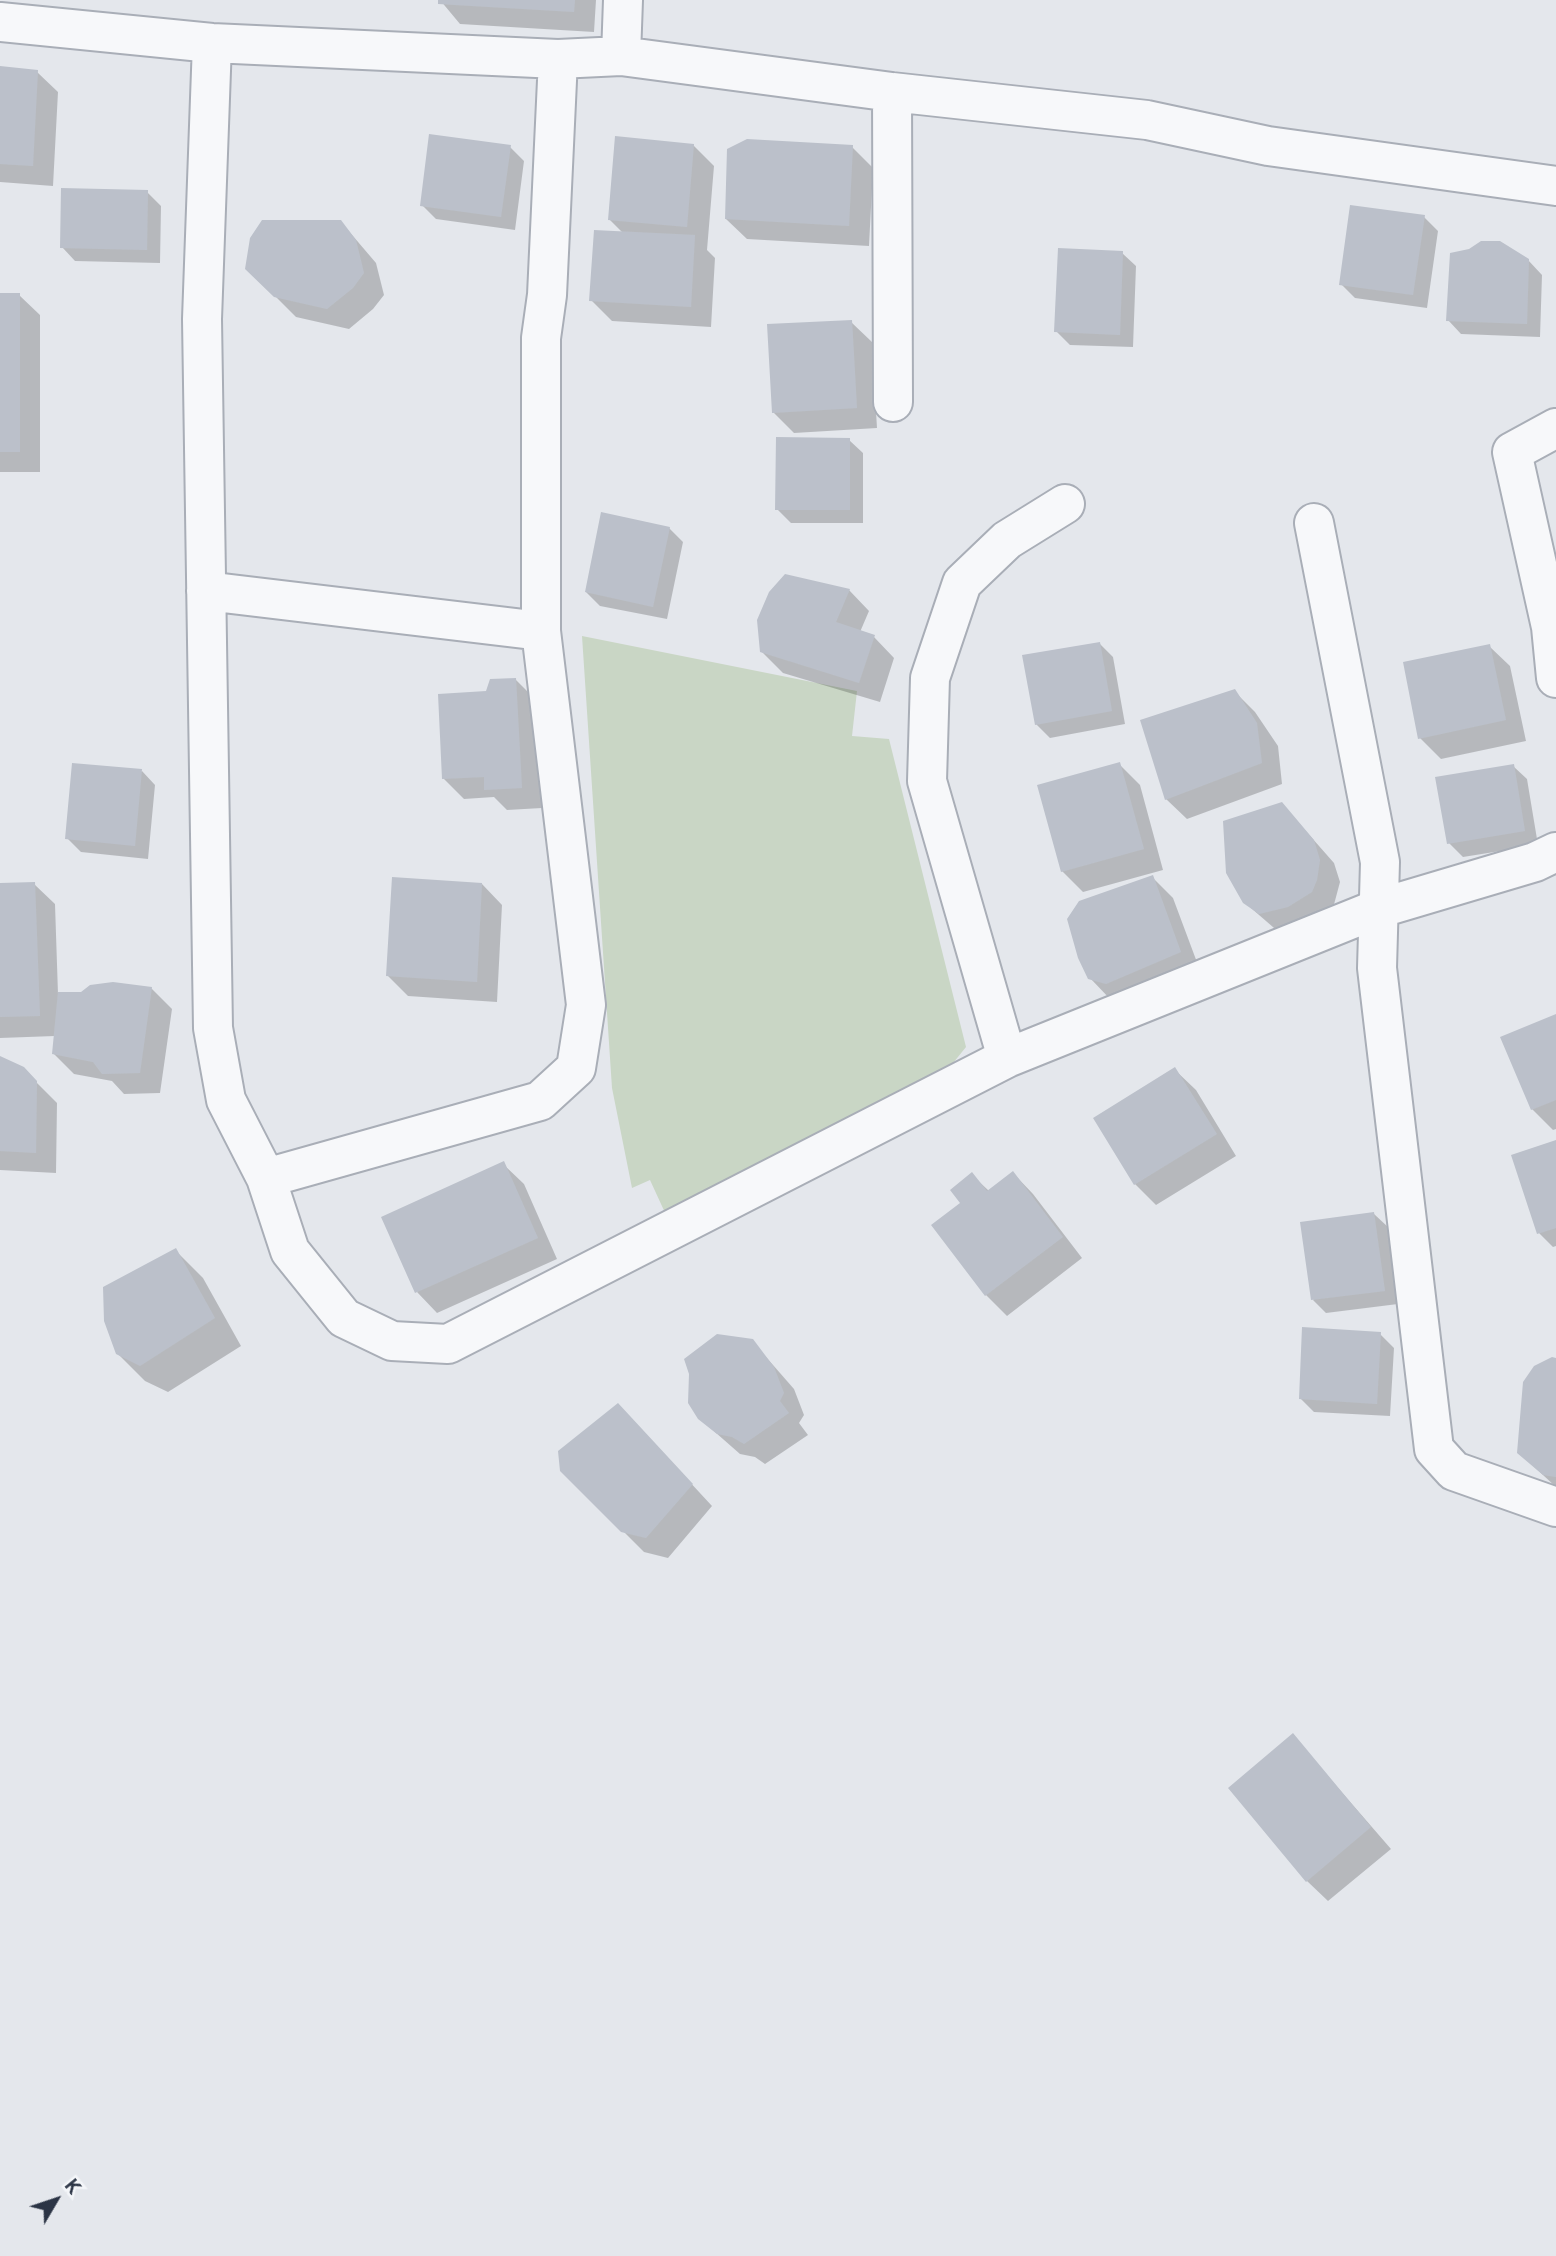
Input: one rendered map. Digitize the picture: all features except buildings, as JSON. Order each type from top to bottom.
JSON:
[{"type":"street","points":[[621,56],[623,0]]},
{"type":"street","points":[[0,22],[212,43],[558,60],[621,56],[891,92],[1147,120],[1268,146],[1556,186]]},
{"type":"street","points":[[212,43],[202,319],[213,1028],[226,1100],[266,1178],[290,1251],[344,1318],[392,1341],[448,1344],[1007,1058],[1377,909],[1535,862],[1556,852]]},
{"type":"street","points":[[266,1178],[540,1101],[576,1068],[586,1005],[541,631],[541,338],[547,295],[558,60]]},
{"type":"street","points":[[891,92],[893,402]]},
{"type":"street","points":[[1556,428],[1512,452],[1553,626],[1556,678]]},
{"type":"street","points":[[1007,1058],[927,781],[930,678],[962,583],[1007,540],[1065,504]]},
{"type":"street","points":[[1314,523],[1380,862],[1377,968],[1434,1449],[1454,1471],[1556,1507]]},
{"type":"street","points":[[206,591],[541,631]]},
{"type":"green space","points":[[582,636],[857,691],[852,736],[889,739],[966,1047],[945,1073],[667,1217],[650,1180],[632,1188],[612,1088]]}]
